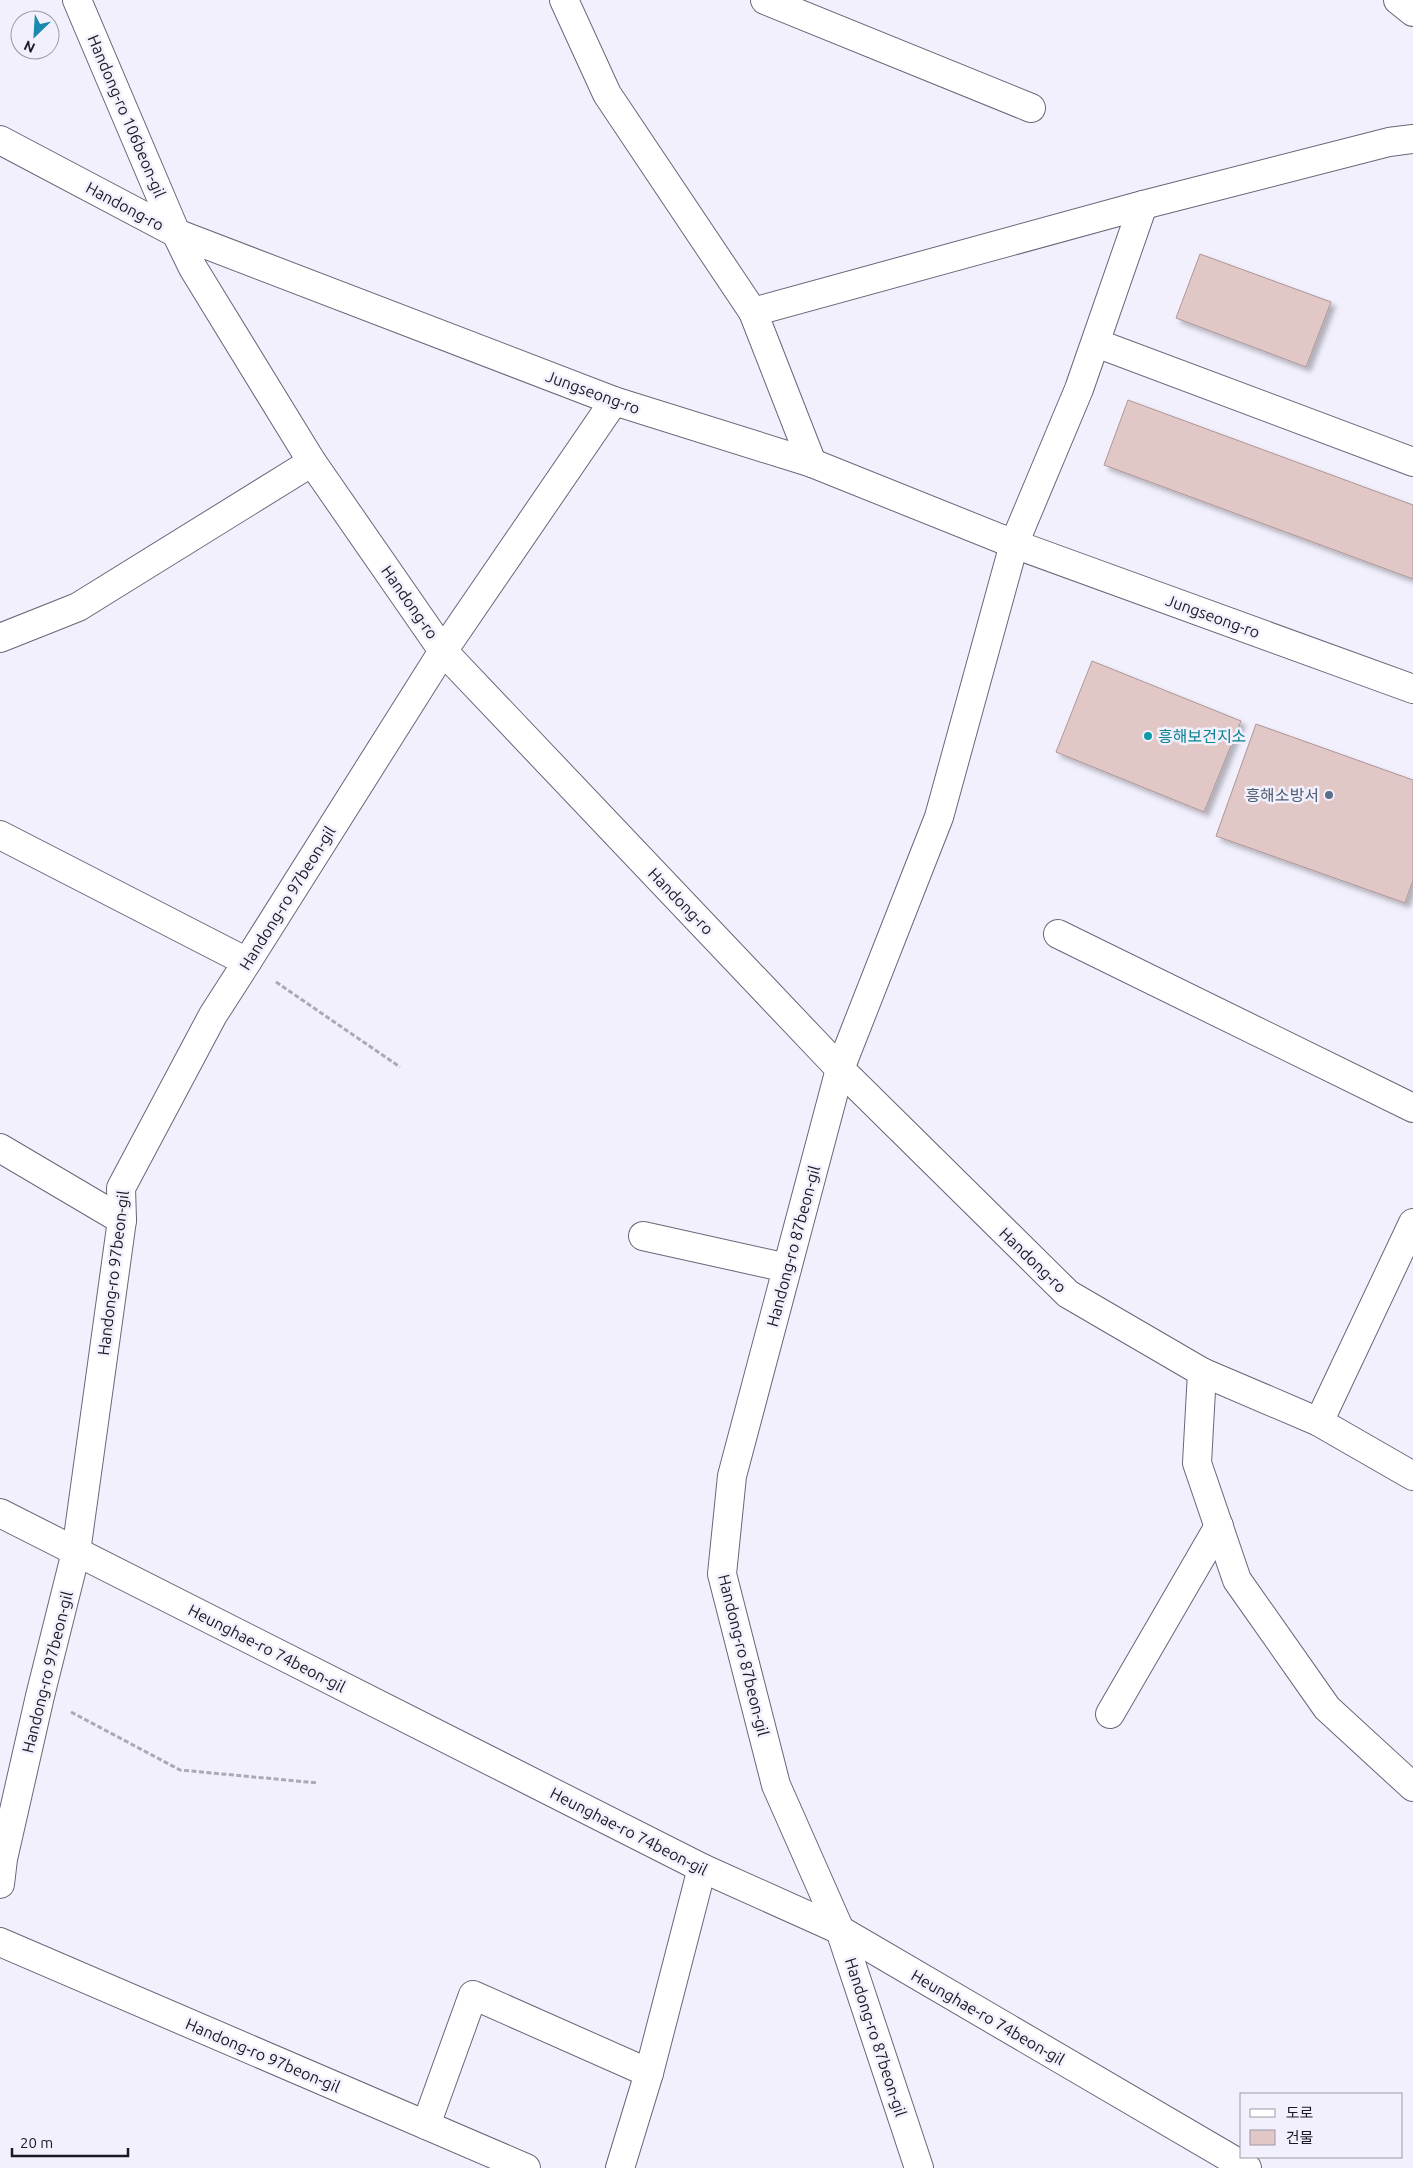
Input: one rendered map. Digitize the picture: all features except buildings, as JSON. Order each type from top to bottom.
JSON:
[{"type":"street","name":"Handong-ro 106beon-gil","points":[[78,0],[176,233]]},
{"type":"street","points":[[564,0],[607,94],[753,312],[812,463]]},
{"type":"street","points":[[765,0],[1031,108]]},
{"type":"street","points":[[1398,0],[1413,12]]},
{"type":"street","points":[[753,312],[1143,205],[1389,142],[1413,139]]},
{"type":"street","name":"Handong-ro","points":[[0,140],[176,233],[193,268],[312,462],[443,651],[840,1069],[1068,1294],[1202,1372],[1319,1422],[1413,1476]]},
{"type":"street","points":[[840,1069],[939,817],[1014,544],[1080,389],[1143,205]]},
{"type":"street","name":"Jungseong-ro","points":[[176,233],[614,401],[812,463],[1014,544],[1413,689]]},
{"type":"street","points":[[1096,343],[1413,462]]},
{"type":"street","name":"Handong-ro 97beon-gil","points":[[0,1884],[3,1859],[40,1696],[76,1552],[122,1220],[122,1188],[214,1016],[247,962],[443,651],[614,401]]},
{"type":"street","points":[[0,638],[78,607],[312,462]]},
{"type":"street","points":[[0,834],[247,962]]},
{"type":"street","points":[[1058,934],[1413,1108]]},
{"type":"street","name":"Handong-ro 87beon-gil","points":[[840,1069],[732,1476],[722,1574],[776,1785],[840,1930],[919,2168]]},
{"type":"street","points":[[0,1148],[122,1220]]},
{"type":"street","points":[[1319,1422],[1413,1223]]},
{"type":"street","points":[[642,1236],[787,1268]]},
{"type":"street","points":[[1202,1372],[1197,1463],[1238,1580],[1326,1708],[1413,1787]]},
{"type":"street","name":"Heunghae-ro 74beon-gil","points":[[0,1513],[702,1868],[840,1930],[1247,2168]]},
{"type":"street","points":[[1110,1714],[1219,1526]]},
{"type":"street","points":[[620,2168],[649,2073],[702,1868]]},
{"type":"street","name":"Handong-ro 97beon-gil","points":[[0,1942],[526,2168]]},
{"type":"street","points":[[426,2125],[474,1995],[649,2073]]},
{"type":"path","points":[[247,962],[400,1067]]},
{"type":"path","points":[[40,1696],[180,1770],[318,1783]]},
{"type":"place","name":"흥해보건지소","points":[[1148,736]]},
{"type":"place","name":"흥해소방서","points":[[1329,795]]}]
